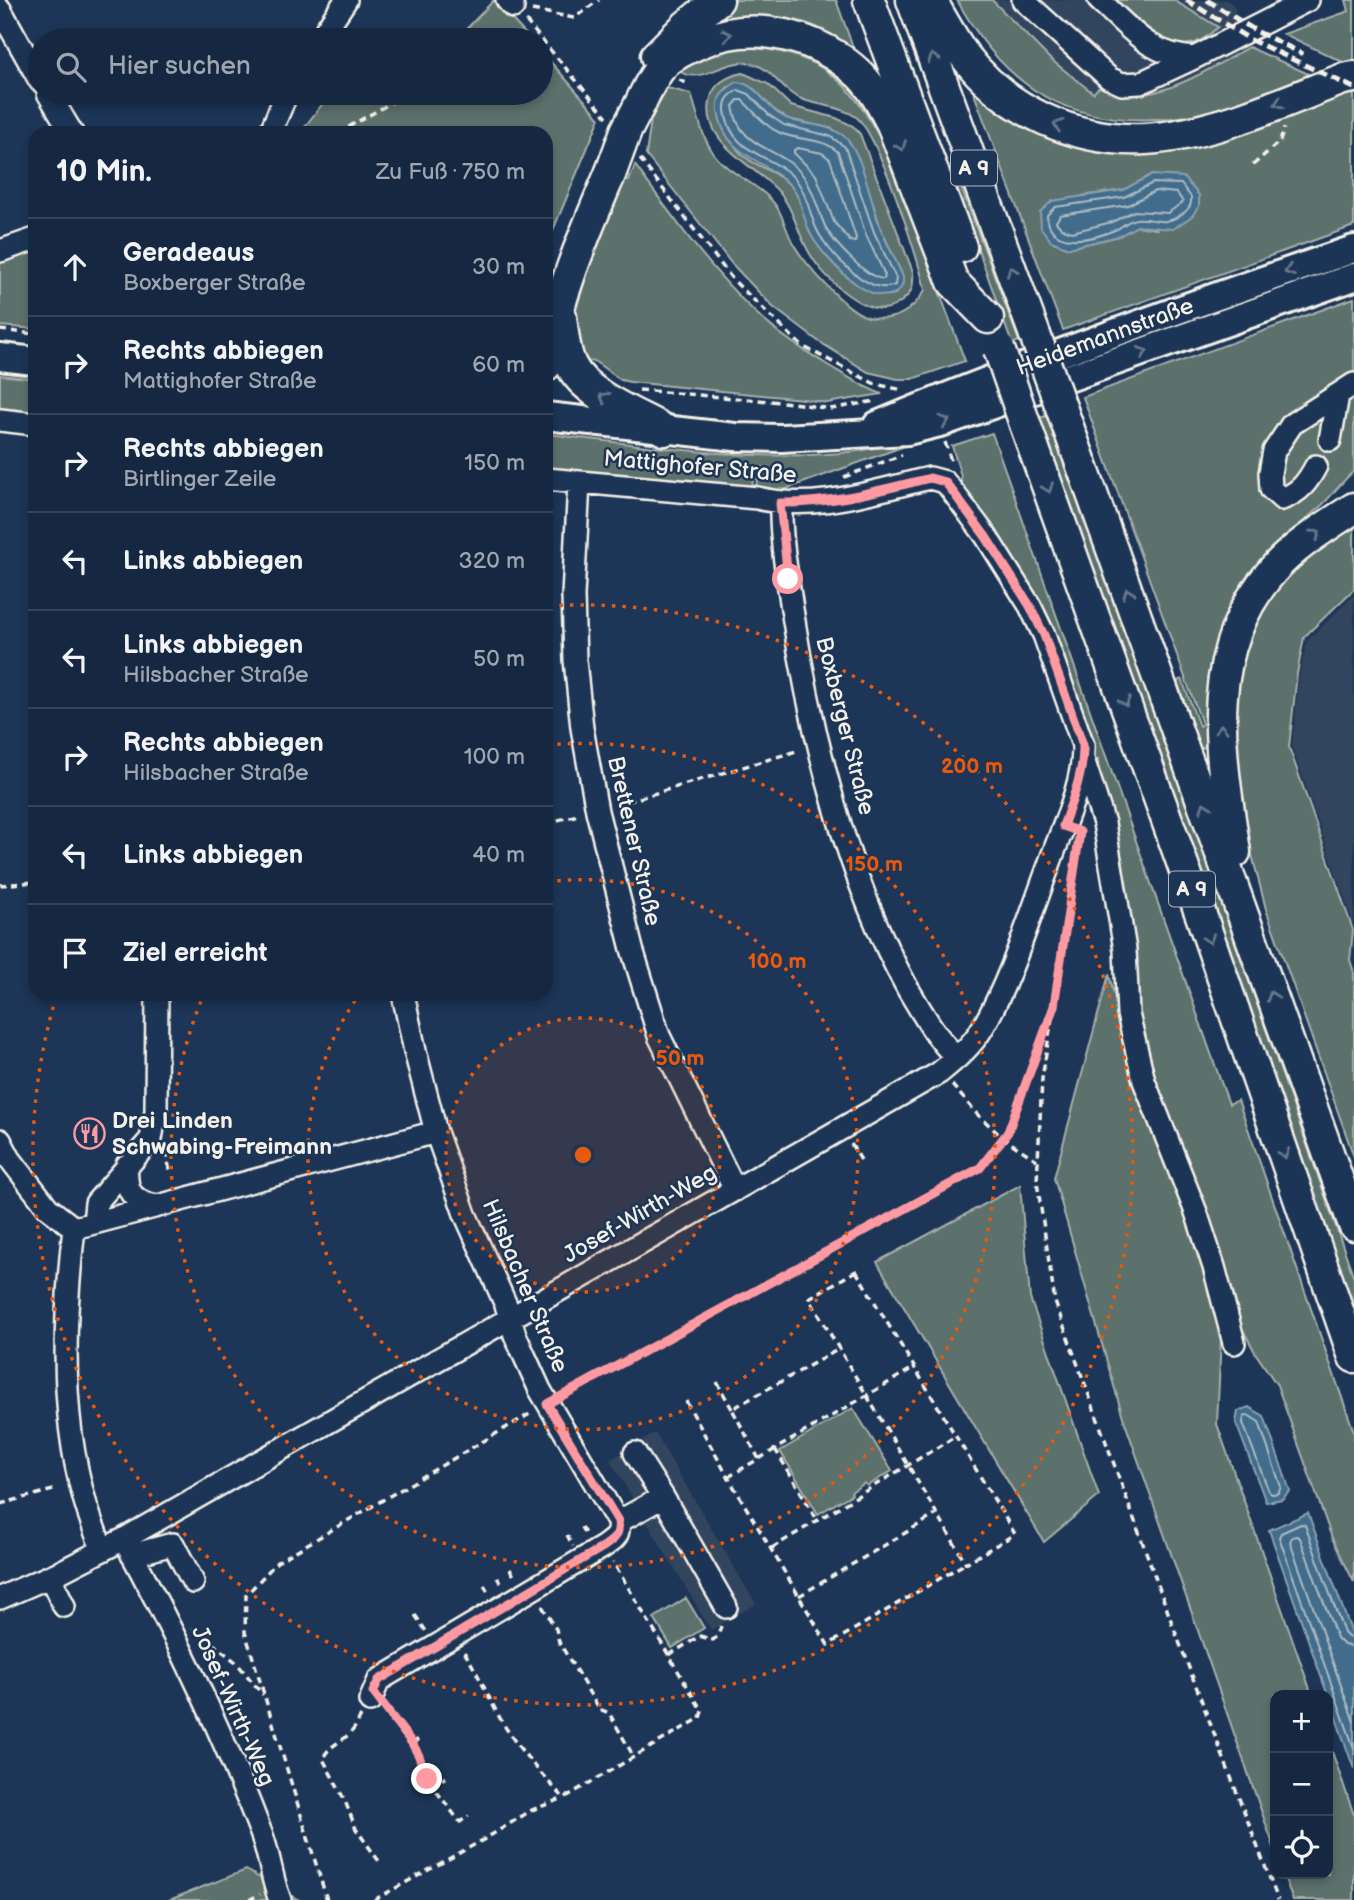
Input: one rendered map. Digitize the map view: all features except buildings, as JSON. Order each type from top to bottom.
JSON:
[{"type":"highway","points":[[664,430],[591,389],[576,374],[570,364],[553,299],[604,166],[633,100],[642,69],[686,26],[718,0]]},
{"type":"highway","name":"A 9","points":[[869,0],[988,318],[1202,918],[1354,1357]]},
{"type":"highway","name":"A 9","points":[[912,0],[1237,894],[1354,1225]]},
{"type":"highway","points":[[931,0],[964,55],[988,81],[1015,105],[1074,131],[1108,137],[1145,139],[1185,133],[1231,121],[1350,76]]},
{"type":"highway","points":[[633,100],[658,70],[683,51],[709,39],[732,33],[760,31],[789,35],[817,45],[861,76],[880,99],[953,282],[988,318]]},
{"type":"highway","points":[[1237,894],[1236,856],[1221,759],[1220,707],[1226,660],[1246,609],[1274,568],[1313,536],[1354,508]]},
{"type":"main road","name":"Heidemannstraße","points":[[859,432],[1068,351],[1354,249]]},
{"type":"main road","name":"Heidemannstraße","points":[[553,417],[735,437],[782,438],[908,431],[944,422],[1354,277]]},
{"type":"main road","points":[[0,357],[28,360]]},
{"type":"street","points":[[327,28],[346,0]]},
{"type":"street","points":[[1023,0],[1109,78],[1122,84],[1140,83],[1308,0]]},
{"type":"street","points":[[1100,0],[1150,46],[1173,56],[1194,58]]},
{"type":"street","points":[[0,9],[28,59]]},
{"type":"street","points":[[55,105],[68,126]]},
{"type":"street","points":[[273,126],[282,105]]},
{"type":"street","points":[[0,251],[28,241]]},
{"type":"street","points":[[1330,440],[1346,389]]},
{"type":"street","points":[[1316,466],[1306,484],[1296,494],[1282,499],[1271,489],[1270,473],[1274,451],[1292,424],[1346,389]]},
{"type":"street","points":[[0,420],[28,423]]},
{"type":"street","name":"Mattighofer Straße","points":[[553,480],[809,504],[930,478],[945,482],[1001,559],[1030,606],[1061,680],[1083,745],[1083,759]]},
{"type":"street","name":"Brettener Straße","points":[[579,482],[573,596],[575,660],[582,728],[597,811],[632,949],[659,1036],[735,1190]]},
{"type":"street","name":"Boxberger Straße","points":[[780,503],[795,627],[818,745],[856,871],[897,967],[936,1036],[957,1058]]},
{"type":"street","points":[[1083,759],[1104,823],[1125,950],[1128,1014],[1144,1081],[1196,1212],[1234,1343]]},
{"type":"street","name":"Josef-Wirth-Weg","points":[[0,1598],[103,1550],[128,1547],[511,1319],[939,1073],[957,1058],[983,1028],[1003,986],[1063,826],[1083,759]]},
{"type":"street","points":[[103,1550],[89,1518],[71,1434],[67,1320],[84,1225],[96,1203],[151,1139],[156,1111],[157,1001]]},
{"type":"street","name":"Hilsbacher Straße","points":[[404,1001],[436,1132],[465,1214],[547,1404],[618,1521]]},
{"type":"street","points":[[0,1140],[5,1160],[48,1208],[84,1225],[436,1132]]},
{"type":"street","points":[[127,1165],[126,1180],[131,1194],[145,1204],[157,1206]]},
{"type":"street","points":[[635,1453],[726,1607]]},
{"type":"street","points":[[372,1697],[379,1680],[615,1539],[619,1531],[618,1521],[663,1497]]},
{"type":"street","points":[[128,1547],[173,1544],[193,1582]]},
{"type":"street","name":"Josef-Wirth-Weg","points":[[128,1547],[216,1726],[262,1836],[274,1887],[280,1900]]},
{"type":"street","points":[[50,1577],[64,1606]]},
{"type":"path","points":[[510,3],[574,18],[599,0]]},
{"type":"path","points":[[510,3],[531,28]]},
{"type":"path","points":[[553,54],[611,122]]},
{"type":"path","points":[[1253,165],[1280,141],[1296,97]]},
{"type":"path","points":[[350,126],[387,105]]},
{"type":"path","points":[[634,151],[733,280],[802,346],[875,384],[909,391],[898,394]]},
{"type":"path","points":[[0,330],[28,333]]},
{"type":"path","points":[[629,387],[831,409],[877,401]]},
{"type":"path","points":[[944,439],[955,473]]},
{"type":"path","points":[[553,821],[597,811],[818,745]]},
{"type":"path","points":[[1063,826],[1080,832],[1042,1079],[1037,1182],[1055,1302],[1173,1626],[1278,1900]]},
{"type":"path","points":[[0,885],[28,883]]},
{"type":"path","points":[[327,1900],[245,1632],[246,1595],[277,1562],[547,1404],[980,1168],[1008,1132],[1054,1006]]},
{"type":"path","points":[[950,1083],[1003,1138],[1038,1160]]},
{"type":"path","points":[[849,1142],[861,1160]]},
{"type":"path","points":[[686,1401],[828,1645],[966,1563],[1014,1534],[856,1271],[809,1298],[966,1563]]},
{"type":"path","points":[[732,1409],[839,1349]]},
{"type":"path","points":[[728,1477],[915,1367]]},
{"type":"path","points":[[717,1382],[759,1459]]},
{"type":"path","points":[[771,1548],[956,1436]]},
{"type":"path","points":[[775,1449],[818,1521]]},
{"type":"path","points":[[0,1504],[57,1489]]},
{"type":"path","points":[[799,1596],[937,1514]]},
{"type":"path","points":[[374,1900],[532,1810],[564,1798],[702,1715],[613,1562]]},
{"type":"path","points":[[532,1589],[556,1629],[559,1642],[599,1709],[609,1713],[634,1757]]},
{"type":"path","points":[[669,1655],[700,1636],[713,1640],[718,1636],[726,1607]]},
{"type":"path","points":[[415,1615],[428,1635]]},
{"type":"path","points":[[164,1617],[190,1625],[236,1662],[264,1697]]},
{"type":"path","points":[[453,1636],[477,1671],[484,1689],[514,1739],[564,1798]]},
{"type":"path","points":[[381,1864],[356,1829],[323,1759],[324,1753],[352,1732],[372,1697],[412,1743],[427,1779],[460,1822],[469,1816]]},
{"type":"path","points":[[412,1743],[422,1737]]},
{"type":"path","points":[[432,1786],[446,1777]]},
{"type":"shaded area","points":[[992,0],[1110,0],[1189,10],[1173,0],[1226,0],[1233,4],[1249,47],[1189,79],[1162,89],[1141,94],[1093,93],[1049,58]]},
{"type":"shaded area","points":[[1354,595],[1354,925],[1292,747],[1299,676],[1307,641]]},
{"type":"shaded area","points":[[655,1433],[756,1604],[711,1630],[610,1460]]},
{"type":"green space","points":[[494,0],[520,28],[467,28]]},
{"type":"green space","points":[[735,0],[836,0],[854,50],[824,30],[793,19],[760,16],[724,18],[721,13]]},
{"type":"green space","points":[[957,0],[992,0],[1049,58],[1093,93],[1104,83],[1134,94],[1166,89],[1249,47],[1315,77],[1252,102],[1208,114],[1134,119],[1101,116],[1071,108],[1044,96],[1019,79],[996,57]]},
{"type":"green space","points":[[1110,0],[1173,0],[1218,27],[1195,43],[1172,43],[1149,32]]},
{"type":"green space","points":[[1346,0],[1354,0],[1354,59],[1347,64],[1284,34],[1349,11]]},
{"type":"green space","points":[[743,47],[796,56],[817,65],[850,92],[864,110],[889,157],[965,361],[912,379],[898,379],[868,372],[818,341],[773,307],[732,264],[646,155],[651,120],[667,88],[691,94],[703,132],[714,154],[772,201],[798,252],[838,296],[859,313],[877,318],[894,317],[915,304],[925,290],[915,253],[886,171],[865,128],[856,117],[841,109],[799,98],[786,90],[767,71],[749,63],[730,65],[696,76],[679,71],[709,56]]},
{"type":"green space","points":[[553,65],[600,118],[553,230],[553,126],[305,126],[322,105],[553,105]]},
{"type":"green space","points":[[743,73],[768,84],[791,106],[836,118],[853,126],[860,134],[913,272],[911,290],[899,303],[888,308],[875,308],[849,296],[837,286],[810,254],[779,192],[731,152],[721,140],[709,113],[711,97],[719,84],[727,78]],"holes":[[[728,87],[754,89],[773,109],[788,119],[833,129],[858,157],[881,229],[903,277],[895,294],[871,292],[836,267],[812,235],[798,197],[791,186],[742,155],[737,149],[719,102]]]},
{"type":"green space","points":[[967,75],[1094,147],[1342,89],[1354,94],[1354,226],[1063,330]],"holes":[[[1123,190],[1156,229],[1137,226],[1119,236],[1069,248],[1051,241],[1082,196]]]},
{"type":"green space","points":[[635,165],[708,261],[757,314],[808,353],[882,394],[827,403],[630,382],[621,380],[594,361],[577,364],[571,337],[575,302],[599,235],[624,180],[629,181]]},
{"type":"green space","points":[[954,169],[1019,341],[1012,344],[950,171]]},
{"type":"green space","points":[[28,251],[28,328],[0,326],[0,261]]},
{"type":"green space","points":[[1354,298],[1354,471],[1266,557],[1236,596],[1216,641],[1210,676],[1207,746],[1200,749],[1177,681],[1182,679],[1199,726],[1202,724],[1083,397]]},
{"type":"green space","points":[[0,375],[28,378],[28,411],[0,408]]},
{"type":"green space","points":[[1046,416],[1108,583],[1354,1278],[1354,1311],[1039,418]]},
{"type":"green space","points":[[992,433],[1221,1082],[1229,1104],[1238,1100],[1354,1432],[1354,1582],[1332,1538],[1277,1385],[1256,1354],[1230,1306],[1144,1066],[1099,788],[1098,759],[1092,759],[1089,734],[961,487],[961,476],[952,446]]},
{"type":"green space","points":[[938,434],[786,489],[756,489],[757,479],[762,479],[763,467],[754,467],[752,488],[553,469],[553,435],[687,450],[793,456],[856,451]]},
{"type":"green space","points":[[1354,521],[1354,589],[1304,637],[1289,747],[1353,930],[1350,960],[1354,972],[1354,1157],[1266,909],[1245,828],[1230,725],[1243,639],[1283,578],[1322,543]]},
{"type":"green space","points":[[1109,974],[1135,1081],[1183,1195],[1221,1337],[1217,1424],[1310,1690],[1270,1690],[1270,1836],[1123,1417],[1054,1178]]},
{"type":"green space","points":[[1020,1185],[1030,1298],[1099,1496],[1044,1542],[877,1262]]},
{"type":"green space","points":[[853,1408],[892,1471],[867,1486],[865,1483],[818,1514],[780,1451]]},
{"type":"green space","points":[[686,1598],[704,1628],[672,1648],[654,1618]]},
{"type":"green space","points":[[1333,1754],[1354,1815],[1354,1900],[1293,1900],[1285,1879],[1333,1879]]},
{"type":"green space","points":[[246,1870],[299,1900],[169,1900]]},
{"type":"water","points":[[737,82],[750,86],[786,118],[826,127],[841,134],[848,141],[860,163],[880,227],[903,277],[902,287],[896,293],[879,295],[856,284],[845,275],[824,254],[811,235],[797,196],[790,185],[737,148],[728,138],[722,127],[718,101],[725,90]]},
{"type":"water","points":[[1151,175],[1183,177],[1199,195],[1199,206],[1192,216],[1173,229],[1137,226],[1119,236],[1069,248],[1051,241],[1041,228],[1040,212],[1052,201],[1123,190]]},
{"type":"water","points":[[1249,1407],[1264,1416],[1290,1491],[1282,1499],[1266,1502],[1236,1423],[1238,1411]]},
{"type":"water","points":[[1308,1513],[1354,1639],[1354,1769],[1333,1710],[1333,1690],[1326,1690],[1269,1530]]},
{"type":"railway","points":[[1186,0],[1251,40],[1354,88]]},
{"type":"railway","points":[[1207,0],[1256,31],[1303,54]]},
{"type":"place","name":"Drei Linden Schwabing-Freimann","points":[[89,1134]]},
{"type":"route","points":[[427,1779],[412,1743],[373,1692],[379,1680],[603,1547],[615,1539],[619,1531],[618,1521],[547,1404],[980,1168],[1008,1132],[1054,1006],[1080,832],[1063,826],[1083,759],[1083,745],[1044,635],[1016,582],[945,482],[930,478],[829,501],[809,504],[780,503],[788,579]]}]
